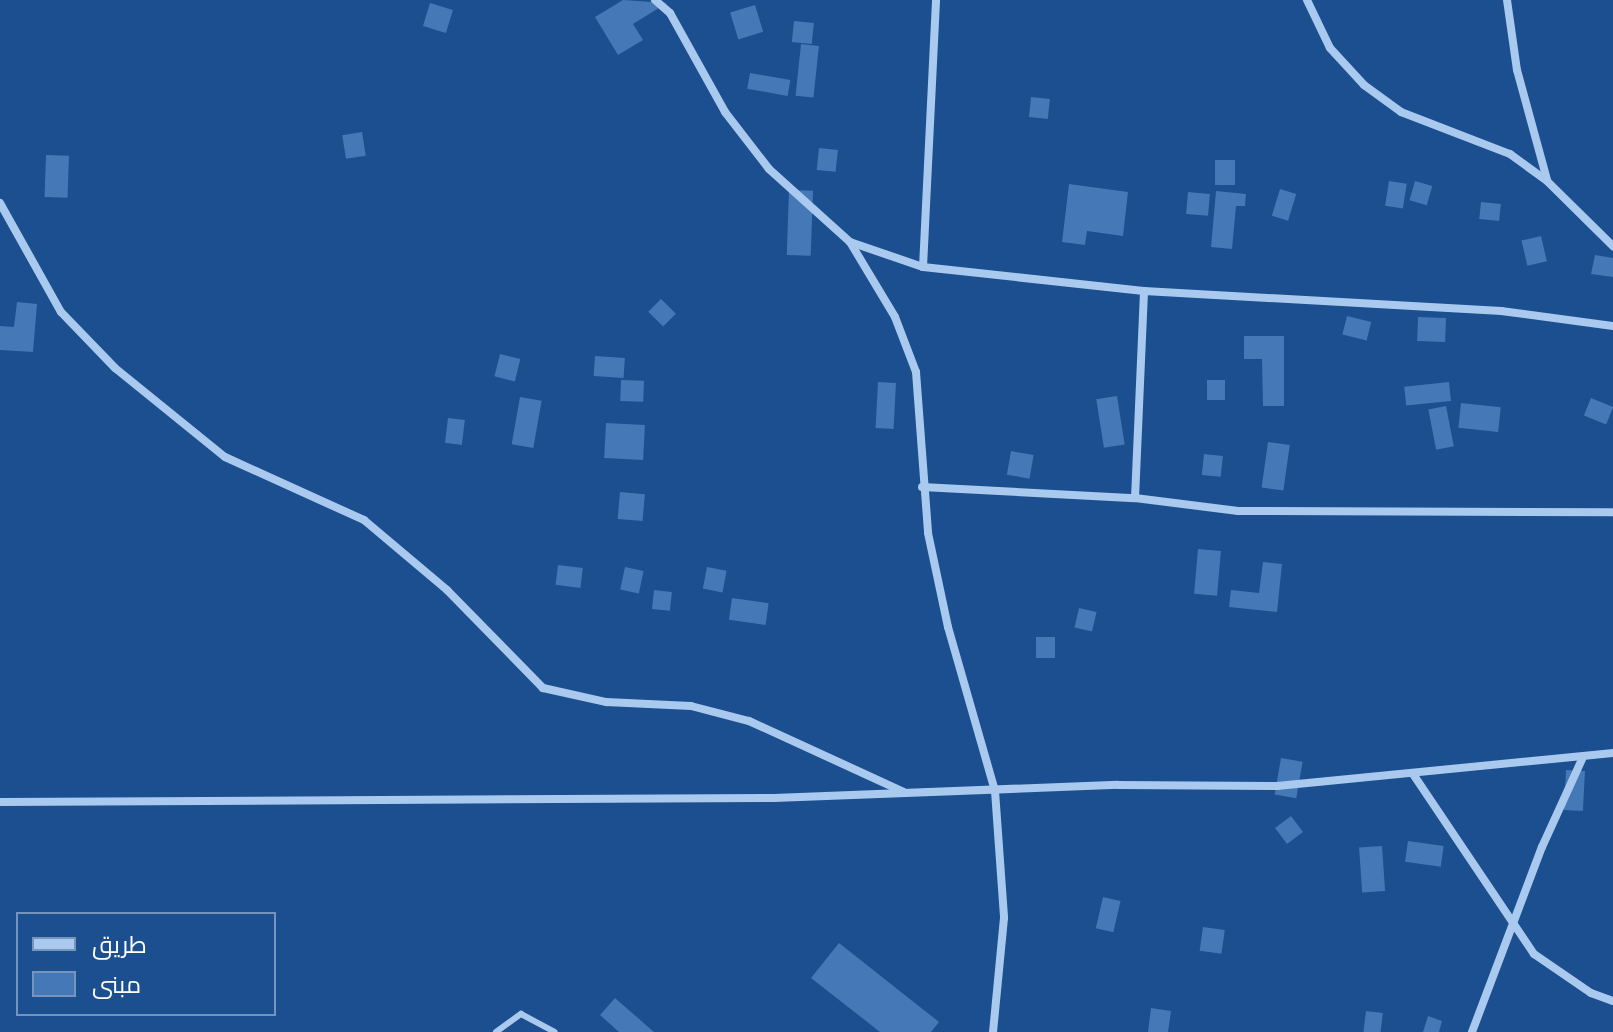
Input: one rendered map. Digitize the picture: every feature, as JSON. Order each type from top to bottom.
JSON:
[{"type":"street","points":[[655,0],[670,13],[725,112],[769,169],[850,242],[895,317],[916,372],[922,487],[948,627],[995,791],[1004,918],[993,1032]]},
{"type":"street","points":[[923,267],[936,0]]},
{"type":"street","points":[[1307,0],[1330,48],[1364,85],[1401,112],[1510,154],[1547,181],[1613,246]]},
{"type":"street","points":[[1507,0],[1517,70],[1547,181]]},
{"type":"street","points":[[0,203],[61,312],[115,368],[225,457],[364,520],[447,590],[543,688],[606,702],[691,706],[749,721],[908,794]]},
{"type":"street","points":[[850,242],[923,267],[1144,291],[1501,311],[1613,326]]},
{"type":"street","points":[[1135,498],[1144,291]]},
{"type":"street","points":[[922,487],[1135,498],[1238,511],[1613,512]]},
{"type":"street","points":[[0,802],[908,794],[1277,786],[1613,753]]},
{"type":"street","points":[[1472,1032],[1510,925],[1583,757]]},
{"type":"street","points":[[1413,774],[1510,925],[1534,954],[1591,993],[1613,1001]]},
{"type":"lane","points":[[496,1032],[521,1014],[555,1032]]},
{"type":"building","points":[[623,0],[667,3],[633,24],[643,40],[618,55],[595,17]]},
{"type":"building","points":[[430,3],[453,10],[446,33],[423,26]]},
{"type":"building","points":[[755,5],[763,32],[738,39],[730,13]]},
{"type":"building","points":[[794,21],[814,23],[812,44],[792,42]]},
{"type":"building","points":[[801,44],[819,46],[813,98],[796,96]]},
{"type":"building","points":[[750,73],[790,80],[788,96],[747,89]]},
{"type":"building","points":[[1031,97],[1050,99],[1048,119],[1029,117]]},
{"type":"building","points":[[362,132],[366,156],[346,159],[342,135]]},
{"type":"building","points":[[819,148],[838,150],[836,172],[817,170]]},
{"type":"building","points":[[46,155],[69,156],[68,198],[45,197]]},
{"type":"building","points":[[1215,160],[1235,160],[1235,185],[1215,185]]},
{"type":"building","points":[[1389,181],[1407,184],[1403,209],[1385,206]]},
{"type":"building","points":[[1415,181],[1432,186],[1427,205],[1409,200]]},
{"type":"building","points":[[1069,184],[1128,192],[1123,236],[1087,231],[1085,245],[1062,242]]},
{"type":"building","points":[[1280,189],[1296,194],[1288,221],[1272,216]]},
{"type":"building","points":[[789,190],[813,191],[811,256],[787,255]]},
{"type":"building","points":[[1216,191],[1246,194],[1245,206],[1236,206],[1232,249],[1211,247]]},
{"type":"building","points":[[1188,192],[1210,194],[1208,216],[1186,214]]},
{"type":"building","points":[[1481,202],[1501,204],[1499,221],[1479,219]]},
{"type":"building","points":[[1541,236],[1547,261],[1527,266],[1522,240]]},
{"type":"building","points":[[1595,255],[1613,258],[1613,277],[1591,274]]},
{"type":"building","points":[[661,299],[676,314],[663,327],[648,312]]},
{"type":"building","points":[[17,302],[37,304],[33,352],[0,350],[0,326],[14,327]]},
{"type":"building","points":[[1347,316],[1371,322],[1367,340],[1342,334]]},
{"type":"building","points":[[1418,317],[1446,318],[1445,342],[1417,341]]},
{"type":"building","points":[[1244,336],[1284,336],[1284,406],[1263,406],[1262,359],[1244,359]]},
{"type":"building","points":[[500,354],[520,359],[515,381],[494,376]]},
{"type":"building","points":[[595,356],[625,358],[624,378],[594,376]]},
{"type":"building","points":[[621,380],[644,381],[643,402],[620,401]]},
{"type":"building","points":[[1207,380],[1225,380],[1225,400],[1207,400]]},
{"type":"building","points":[[878,382],[896,383],[894,429],[876,428]]},
{"type":"building","points":[[1449,382],[1451,401],[1406,406],[1404,387]]},
{"type":"building","points":[[1117,396],[1125,444],[1104,448],[1096,399]]},
{"type":"building","points":[[520,397],[542,401],[533,448],[512,444]]},
{"type":"building","points":[[1591,398],[1613,407],[1606,425],[1584,416]]},
{"type":"building","points":[[1461,403],[1501,407],[1498,432],[1458,428]]},
{"type":"building","points":[[1446,406],[1454,446],[1436,450],[1428,409]]},
{"type":"building","points":[[448,418],[465,420],[462,445],[445,443]]},
{"type":"building","points":[[606,423],[645,425],[643,460],[604,458]]},
{"type":"building","points":[[1268,442],[1290,445],[1283,491],[1262,488]]},
{"type":"building","points":[[1011,451],[1034,455],[1029,479],[1007,475]]},
{"type":"building","points":[[1204,454],[1223,456],[1221,477],[1202,475]]},
{"type":"building","points":[[620,492],[645,494],[643,521],[618,519]]},
{"type":"building","points":[[1198,549],[1221,551],[1217,596],[1194,594]]},
{"type":"building","points":[[1263,562],[1282,564],[1277,612],[1229,607],[1231,590],[1259,593]]},
{"type":"building","points":[[558,565],[583,568],[580,588],[556,585]]},
{"type":"building","points":[[625,567],[644,571],[639,593],[620,589]]},
{"type":"building","points":[[707,567],[727,571],[722,592],[703,589]]},
{"type":"building","points":[[654,590],[672,592],[670,611],[652,609]]},
{"type":"building","points":[[732,598],[769,603],[766,625],[729,620]]},
{"type":"building","points":[[1079,608],[1097,612],[1092,632],[1075,627]]},
{"type":"building","points":[[1036,637],[1055,637],[1055,658],[1036,658]]},
{"type":"building","points":[[1281,758],[1303,762],[1296,798],[1275,794]]},
{"type":"building","points":[[1566,770],[1585,771],[1583,811],[1564,810]]},
{"type":"building","points":[[1291,816],[1303,832],[1287,844],[1275,828]]},
{"type":"building","points":[[1408,841],[1444,846],[1441,867],[1405,862]]},
{"type":"building","points":[[1382,846],[1385,891],[1362,892],[1359,848]]},
{"type":"building","points":[[1103,897],[1121,901],[1113,932],[1096,928]]},
{"type":"building","points":[[1203,927],[1225,930],[1221,954],[1200,951]]},
{"type":"building","points":[[839,943],[939,1022],[931,1032],[880,1032],[811,978]]},
{"type":"building","points":[[615,998],[654,1032],[619,1032],[600,1015]]},
{"type":"building","points":[[1151,1008],[1171,1011],[1168,1032],[1148,1032]]},
{"type":"building","points":[[1366,1011],[1383,1013],[1381,1032],[1363,1032]]},
{"type":"building","points":[[1428,1016],[1442,1021],[1439,1032],[1423,1032]]}]
